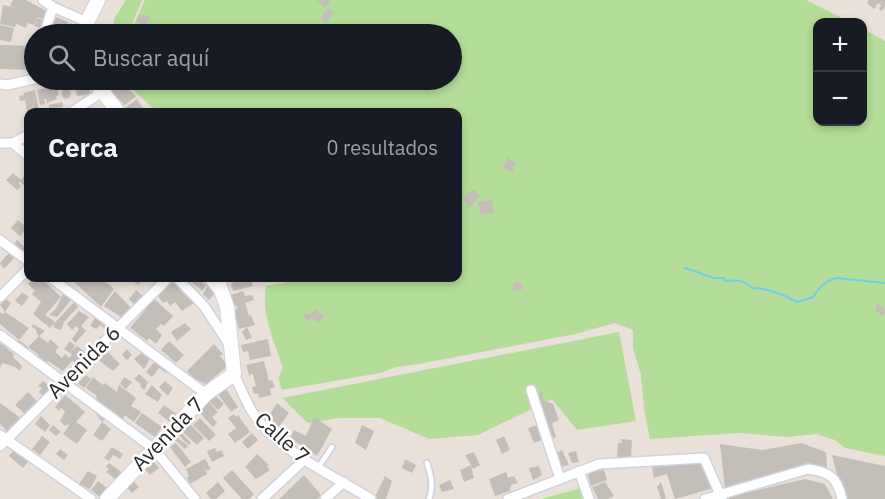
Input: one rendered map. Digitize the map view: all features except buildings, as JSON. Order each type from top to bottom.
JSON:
[{"type":"main road","points":[[88,24],[98,0]]},
{"type":"main road","points":[[102,92],[115,108]]},
{"type":"main road","name":"Calle 7","points":[[218,282],[233,352],[234,374]]},
{"type":"main road","name":"Avenida 7","points":[[107,499],[206,394],[234,374]]},
{"type":"street","points":[[43,0],[80,24]]},
{"type":"street","points":[[47,24],[53,7]]},
{"type":"street","points":[[0,84],[24,81]]},
{"type":"street","points":[[78,108],[102,92]]},
{"type":"street","points":[[0,142],[13,143],[24,137]]},
{"type":"street","points":[[13,143],[24,153]]},
{"type":"street","points":[[0,240],[24,258]]},
{"type":"street","points":[[1,294],[24,273]]},
{"type":"street","points":[[56,282],[206,394]]},
{"type":"street","name":"Avenida 6","points":[[2,440],[164,282]]},
{"type":"street","points":[[181,282],[204,306],[233,352]]},
{"type":"street","points":[[204,306],[222,296]]},
{"type":"street","points":[[0,335],[154,449],[195,499]]},
{"type":"street","name":"Calle 7","points":[[234,374],[250,409],[274,437],[304,460],[371,499]]},
{"type":"street","points":[[531,390],[560,479]]},
{"type":"street","points":[[2,440],[90,499]]},
{"type":"street","points":[[508,499],[599,464],[704,458],[721,496]]},
{"type":"street","points":[[262,499],[304,460]]},
{"type":"street","points":[[705,499],[808,469],[822,471],[832,477],[841,494]]},
{"type":"street","points":[[579,471],[589,499]]},
{"type":"street","points":[[325,499],[344,482]]},
{"type":"lane","points":[[209,282],[222,296]]},
{"type":"lane","points":[[318,468],[332,447]]},
{"type":"lane","points":[[427,463],[432,480],[432,493],[429,499]]},
{"type":"green space","points":[[126,0],[142,0],[132,24],[114,24],[114,19]]},
{"type":"green space","points":[[145,0],[806,0],[842,18],[813,18],[813,126],[867,126],[867,31],[885,41],[885,456],[845,448],[835,440],[816,434],[788,437],[738,433],[650,439],[641,375],[633,348],[633,330],[615,323],[575,334],[282,390],[278,378],[283,368],[267,318],[266,286],[289,282],[462,282],[462,108],[153,108],[134,90],[462,90],[462,24],[134,24]]},
{"type":"green space","points":[[619,332],[636,421],[577,430],[552,399],[478,435],[429,439],[380,418],[338,418],[308,423],[282,398]]},
{"type":"green space","points":[[581,488],[583,499],[541,499]]},
{"type":"waterway","points":[[685,268],[714,278],[724,278],[726,281],[737,280],[752,288],[775,292],[797,302],[813,297],[823,285],[836,278],[885,283]]}]
